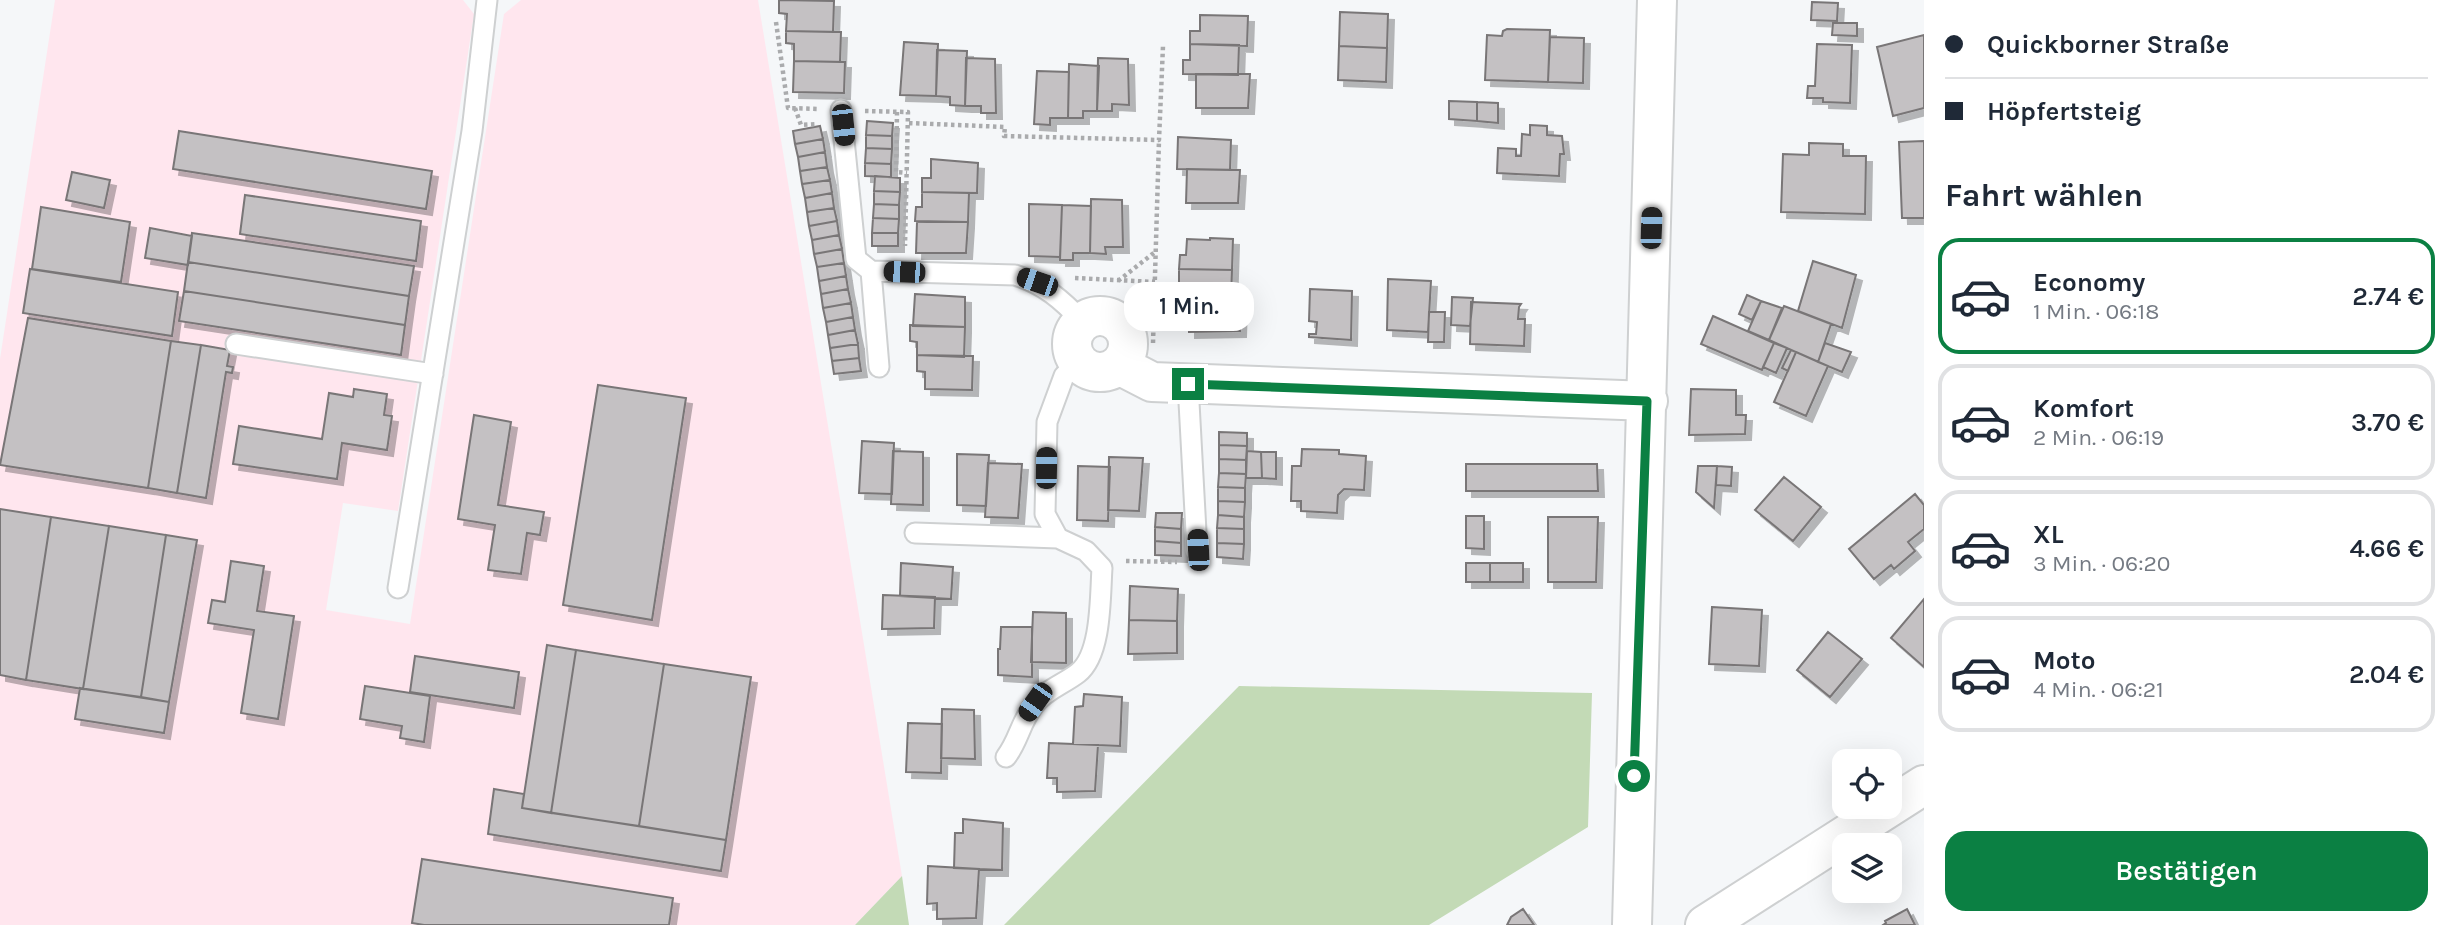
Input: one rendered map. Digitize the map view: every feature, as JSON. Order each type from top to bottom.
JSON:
[{"type":"street","points":[[1632,925],[1633,803],[1657,0]]},
{"type":"street","points":[[1153,377],[1128,348],[1128,339],[1118,322],[1101,316],[1083,322],[1073,336],[1073,354],[1078,362],[1085,368],[1102,372],[1153,377],[1647,401]]},
{"type":"street","points":[[1705,925],[1924,785]]},
{"type":"lane","points":[[398,589],[472,131],[487,0]]},
{"type":"lane","points":[[841,110],[856,259],[871,271],[1015,275],[1037,282],[1083,322]]},
{"type":"lane","points":[[871,271],[878,366]]},
{"type":"lane","points":[[236,344],[433,374]]},
{"type":"lane","points":[[1058,538],[1045,514],[1046,422],[1064,376],[1078,362]]},
{"type":"lane","points":[[1153,377],[1191,556]]},
{"type":"lane","points":[[915,533],[1058,538],[1086,551],[1102,568],[1096,640],[1088,660],[1081,670],[1035,702],[1019,728],[1016,744],[1006,757]]},
{"type":"path","points":[[1153,377],[1158,140],[1163,46]]},
{"type":"path","points":[[795,108],[801,125],[823,124]]},
{"type":"path","points":[[897,112],[896,172],[908,173]]},
{"type":"path","points":[[908,159],[909,123],[1004,127],[1004,136],[1158,140]]},
{"type":"path","points":[[1118,281],[1155,252]]},
{"type":"path","points":[[1015,275],[1155,282]]},
{"type":"path","points":[[1094,560],[1191,556]]},
{"type":"shaded area","points":[[55,0],[463,0],[474,14],[398,511],[343,503],[326,610],[410,624],[504,14],[521,0],[758,0],[902,876],[855,925],[0,925],[0,359]]},
{"type":"green space","points":[[1239,686],[1592,693],[1588,827],[1429,925],[1004,925]]},
{"type":"green space","points":[[902,876],[909,925],[855,925]]},
{"type":"building","points":[[779,0],[834,1],[833,32],[786,31],[787,14],[779,13]]},
{"type":"building","points":[[1812,2],[1838,3],[1837,21],[1811,20]]},
{"type":"building","points":[[1340,12],[1388,14],[1387,48],[1339,46]]},
{"type":"building","points":[[1200,15],[1248,16],[1247,46],[1190,44],[1190,31],[1200,31]]},
{"type":"building","points":[[1833,23],[1857,23],[1857,36],[1832,35]]},
{"type":"building","points":[[1507,29],[1550,30],[1548,82],[1485,80],[1487,35],[1502,36]]},
{"type":"building","points":[[786,31],[841,32],[840,62],[794,61],[794,44],[786,43]]},
{"type":"building","points":[[1924,35],[1924,108],[1893,116],[1877,47]]},
{"type":"building","points":[[1550,37],[1584,38],[1583,83],[1548,82]]},
{"type":"building","points":[[904,42],[938,44],[936,96],[900,95]]},
{"type":"building","points":[[1190,44],[1239,45],[1238,75],[1183,74],[1183,60],[1190,60]]},
{"type":"building","points":[[1817,44],[1852,45],[1850,103],[1823,102],[1823,98],[1807,98],[1808,86],[1815,86]]},
{"type":"building","points":[[1339,46],[1387,48],[1386,82],[1338,80]]},
{"type":"building","points":[[937,50],[967,51],[965,106],[950,105],[950,97],[936,96]]},
{"type":"building","points":[[966,58],[995,59],[996,113],[981,113],[981,106],[965,106]]},
{"type":"building","points":[[1098,58],[1128,59],[1129,105],[1112,104],[1112,111],[1097,111]]},
{"type":"building","points":[[794,61],[845,62],[844,93],[793,92]]},
{"type":"building","points":[[1069,64],[1099,66],[1097,111],[1083,111],[1083,118],[1068,118]]},
{"type":"building","points":[[1037,71],[1069,72],[1068,118],[1050,118],[1050,125],[1034,124]]},
{"type":"building","points":[[1196,74],[1250,74],[1248,108],[1196,108]]},
{"type":"building","points":[[1449,101],[1477,102],[1477,121],[1449,119]]},
{"type":"building","points":[[1477,102],[1498,103],[1498,123],[1477,121]]},
{"type":"building","points":[[867,121],[893,123],[892,136],[866,135]]},
{"type":"building","points":[[1530,125],[1547,126],[1547,135],[1562,136],[1564,154],[1560,154],[1559,176],[1497,173],[1498,148],[1516,149],[1516,156],[1521,156],[1522,134],[1530,135]]},
{"type":"building","points":[[820,126],[823,139],[795,144],[793,131]]},
{"type":"building","points":[[179,131],[432,171],[426,209],[173,169]]},
{"type":"building","points":[[866,135],[892,136],[892,149],[866,148]]},
{"type":"building","points":[[1178,137],[1231,140],[1230,170],[1177,169]]},
{"type":"building","points":[[823,139],[825,152],[798,157],[795,144]]},
{"type":"building","points":[[1924,141],[1924,218],[1902,218],[1899,142]]},
{"type":"building","points":[[1809,143],[1843,144],[1843,156],[1866,156],[1865,214],[1781,212],[1783,154],[1809,155]]},
{"type":"building","points":[[866,148],[892,149],[891,164],[865,163]]},
{"type":"building","points":[[825,152],[827,167],[800,171],[798,157]]},
{"type":"building","points":[[931,159],[978,163],[977,193],[922,192],[922,178],[931,178]]},
{"type":"building","points":[[865,163],[891,164],[891,177],[865,176]]},
{"type":"building","points":[[827,167],[830,180],[802,184],[800,171]]},
{"type":"building","points":[[1187,169],[1240,170],[1238,203],[1186,203]]},
{"type":"building","points":[[72,172],[110,180],[104,208],[66,200]]},
{"type":"building","points":[[875,176],[900,178],[900,192],[874,191]]},
{"type":"building","points":[[830,180],[832,193],[805,198],[802,184]]},
{"type":"building","points":[[874,191],[900,192],[899,205],[874,204]]},
{"type":"building","points":[[922,192],[969,193],[968,222],[915,221],[916,207],[922,207]]},
{"type":"building","points":[[832,193],[834,208],[807,212],[805,198]]},
{"type":"building","points":[[245,195],[421,221],[416,261],[240,234]]},
{"type":"building","points":[[1091,199],[1122,200],[1123,247],[1105,247],[1106,254],[1090,253]]},
{"type":"building","points":[[874,204],[899,205],[899,219],[873,218]]},
{"type":"building","points":[[1029,204],[1062,205],[1060,257],[1029,256]]},
{"type":"building","points":[[1062,205],[1091,206],[1090,253],[1073,253],[1073,260],[1060,260]]},
{"type":"building","points":[[41,207],[130,222],[121,282],[32,269]]},
{"type":"building","points":[[834,208],[837,221],[809,226],[807,212]]},
{"type":"building","points":[[873,218],[899,219],[898,233],[872,233]]},
{"type":"building","points":[[837,221],[839,235],[812,240],[809,226]]},
{"type":"building","points":[[917,222],[968,222],[966,253],[916,253]]},
{"type":"building","points":[[150,228],[192,236],[188,265],[145,258]]},
{"type":"building","points":[[192,233],[414,266],[409,296],[188,262]]},
{"type":"building","points":[[872,233],[898,233],[898,246],[872,246]]},
{"type":"building","points":[[839,235],[842,249],[814,254],[812,240]]},
{"type":"building","points":[[1187,239],[1233,239],[1232,270],[1179,269],[1180,255],[1186,255]]},
{"type":"building","points":[[842,249],[844,263],[817,267],[814,254]]},
{"type":"building","points":[[1813,261],[1856,275],[1842,328],[1798,311]]},
{"type":"building","points":[[188,262],[409,296],[405,325],[184,291]]},
{"type":"building","points":[[844,263],[846,276],[819,281],[817,267]]},
{"type":"building","points":[[30,269],[178,292],[172,336],[23,313]]},
{"type":"building","points":[[1179,269],[1232,270],[1231,299],[1185,299],[1185,283],[1179,283]]},
{"type":"building","points":[[846,276],[848,289],[821,294],[819,281]]},
{"type":"building","points":[[1388,279],[1431,281],[1428,332],[1387,330]]},
{"type":"building","points":[[848,289],[851,303],[823,308],[821,294]]},
{"type":"building","points":[[1310,289],[1352,291],[1351,340],[1309,337],[1309,334],[1316,334],[1317,322],[1309,321]]},
{"type":"building","points":[[184,291],[405,325],[401,355],[179,321]]},
{"type":"building","points":[[915,294],[965,297],[965,327],[913,326]]},
{"type":"building","points":[[1747,295],[1761,301],[1752,320],[1739,314]]},
{"type":"building","points":[[1452,297],[1473,298],[1470,326],[1451,325]]},
{"type":"building","points":[[1189,298],[1241,299],[1240,331],[1189,332]]},
{"type":"building","points":[[1761,301],[1782,308],[1769,340],[1748,331]]},
{"type":"building","points":[[1471,302],[1521,304],[1518,319],[1525,319],[1524,346],[1470,344]]},
{"type":"building","points":[[851,303],[853,317],[826,322],[823,308]]},
{"type":"building","points":[[1784,306],[1831,324],[1818,362],[1769,340]]},
{"type":"building","points":[[1429,312],[1445,312],[1444,342],[1428,342]]},
{"type":"building","points":[[1713,316],[1774,343],[1762,370],[1701,344]]},
{"type":"building","points":[[853,317],[855,330],[828,335],[826,322]]},
{"type":"building","points":[[28,318],[171,341],[148,488],[0,465]]},
{"type":"building","points":[[910,325],[965,327],[964,357],[917,355],[917,342],[910,341]]},
{"type":"building","points":[[855,330],[858,344],[830,348],[828,335]]},
{"type":"building","points":[[171,341],[201,345],[177,493],[148,488]]},
{"type":"building","points":[[1774,343],[1787,348],[1776,373],[1763,367]]},
{"type":"building","points":[[1825,343],[1851,352],[1842,372],[1818,362]]},
{"type":"building","points":[[858,344],[859,358],[832,361],[830,348]]},
{"type":"building","points":[[201,345],[230,350],[227,366],[233,367],[232,373],[226,372],[206,498],[177,493]]},
{"type":"building","points":[[1791,350],[1796,352],[1788,371],[1782,368]]},
{"type":"building","points":[[1796,352],[1828,366],[1806,416],[1774,402]]},
{"type":"building","points":[[917,355],[973,356],[972,390],[925,389],[925,372],[917,371]]},
{"type":"building","points":[[859,358],[861,371],[834,374],[832,361]]},
{"type":"building","points":[[598,385],[686,398],[652,620],[563,605]]},
{"type":"building","points":[[354,389],[387,394],[384,415],[392,416],[387,450],[342,443],[337,479],[233,464],[239,426],[322,439],[329,393],[353,397]]},
{"type":"building","points":[[1691,389],[1736,390],[1736,415],[1746,415],[1745,434],[1689,435]]},
{"type":"building","points":[[474,415],[511,422],[498,505],[544,512],[540,535],[527,533],[521,574],[488,570],[495,525],[458,519]]},
{"type":"building","points":[[1219,432],[1247,433],[1247,446],[1219,445]]},
{"type":"building","points":[[862,441],[894,443],[892,494],[859,493]]},
{"type":"building","points":[[1219,445],[1247,446],[1246,460],[1219,459]]},
{"type":"building","points":[[1302,449],[1339,450],[1339,454],[1366,456],[1364,490],[1344,489],[1338,495],[1337,513],[1301,511],[1301,501],[1291,501],[1292,466],[1301,466]]},
{"type":"building","points":[[893,451],[923,452],[923,505],[891,504]]},
{"type":"building","points":[[1247,451],[1261,452],[1262,478],[1246,478]]},
{"type":"building","points":[[1261,452],[1276,452],[1276,479],[1262,478]]},
{"type":"building","points":[[957,454],[989,455],[986,506],[957,505]]},
{"type":"building","points":[[1109,457],[1143,458],[1139,511],[1108,510]]},
{"type":"building","points":[[1219,459],[1246,460],[1246,474],[1219,473]]},
{"type":"building","points":[[988,463],[1022,464],[1018,518],[985,517]]},
{"type":"building","points":[[1466,464],[1597,464],[1598,491],[1466,491]]},
{"type":"building","points":[[1078,466],[1110,467],[1108,521],[1077,520]]},
{"type":"building","points":[[1698,466],[1717,466],[1714,508],[1696,492]]},
{"type":"building","points":[[1717,466],[1732,467],[1731,486],[1716,485]]},
{"type":"building","points":[[1219,473],[1246,474],[1245,488],[1218,487]]},
{"type":"building","points":[[1784,477],[1821,507],[1793,541],[1755,510]]},
{"type":"building","points":[[1218,487],[1245,488],[1245,502],[1218,501]]},
{"type":"building","points":[[1915,494],[1924,505],[1924,529],[1908,542],[1915,551],[1894,569],[1891,565],[1874,579],[1849,549]]},
{"type":"building","points":[[1218,501],[1245,502],[1244,517],[1218,515]]},
{"type":"building","points":[[0,509],[51,517],[26,680],[0,675]]},
{"type":"building","points":[[1156,513],[1182,513],[1181,529],[1155,527]]},
{"type":"building","points":[[1218,515],[1244,517],[1244,529],[1217,528]]},
{"type":"building","points":[[1466,516],[1484,516],[1484,549],[1466,548]]},
{"type":"building","points":[[51,517],[109,526],[83,689],[26,680]]},
{"type":"building","points":[[1548,517],[1598,517],[1596,582],[1548,582]]},
{"type":"building","points":[[109,526],[166,535],[141,697],[83,689]]},
{"type":"building","points":[[1155,527],[1181,529],[1181,543],[1155,541]]},
{"type":"building","points":[[1217,528],[1244,529],[1244,544],[1217,543]]},
{"type":"building","points":[[166,535],[197,540],[169,702],[141,697]]},
{"type":"building","points":[[1155,541],[1181,543],[1181,556],[1155,555]]},
{"type":"building","points":[[1217,543],[1244,544],[1243,559],[1217,557]]},
{"type":"building","points":[[231,561],[264,566],[257,611],[294,616],[278,719],[241,713],[254,630],[208,623],[212,600],[225,602]]},
{"type":"building","points":[[901,563],[953,567],[951,599],[900,596]]},
{"type":"building","points":[[1466,563],[1490,563],[1490,582],[1466,582]]},
{"type":"building","points":[[1490,563],[1523,563],[1523,582],[1490,582]]},
{"type":"building","points":[[1130,586],[1178,589],[1177,621],[1129,620]]},
{"type":"building","points":[[883,595],[935,597],[934,628],[882,629]]},
{"type":"building","points":[[1924,599],[1924,667],[1891,638]]},
{"type":"building","points":[[1712,607],[1762,610],[1759,666],[1709,664]]},
{"type":"building","points":[[1033,612],[1066,613],[1066,663],[1031,662]]},
{"type":"building","points":[[1129,620],[1177,621],[1177,653],[1128,654]]},
{"type":"building","points":[[1001,627],[1032,627],[1032,677],[998,675]]},
{"type":"building","points":[[1828,632],[1862,659],[1830,697],[1797,670]]},
{"type":"building","points":[[547,645],[576,650],[551,813],[522,808]]},
{"type":"building","points":[[576,650],[664,664],[639,826],[551,813]]},
{"type":"building","points":[[415,656],[519,672],[514,708],[410,692]]},
{"type":"building","points":[[664,664],[751,677],[726,840],[639,826]]},
{"type":"building","points":[[365,686],[430,696],[424,742],[400,738],[402,726],[360,719]]},
{"type":"building","points":[[80,688],[169,702],[164,733],[75,719]]},
{"type":"building","points":[[1084,694],[1122,697],[1120,746],[1073,744],[1075,707],[1083,706]]},
{"type":"building","points":[[942,709],[974,710],[975,759],[941,758]]},
{"type":"building","points":[[908,723],[942,724],[941,773],[906,772]]},
{"type":"building","points":[[1049,743],[1098,745],[1095,791],[1057,792],[1057,778],[1047,778]]},
{"type":"building","points":[[494,789],[524,794],[522,808],[726,840],[721,871],[488,834]]},
{"type":"building","points":[[963,819],[1003,823],[1002,870],[954,868],[955,833],[963,833]]},
{"type":"building","points":[[422,859],[673,898],[669,925],[412,923]]},
{"type":"building","points":[[928,866],[979,869],[976,918],[937,919],[937,903],[927,904]]},
{"type":"building","points":[[1523,909],[1534,925],[1507,925],[1511,917]]},
{"type":"building","points":[[1907,909],[1915,925],[1883,925],[1885,921]]},
{"type":"route","points":[[1188,384],[1647,401],[1634,776]]}]
